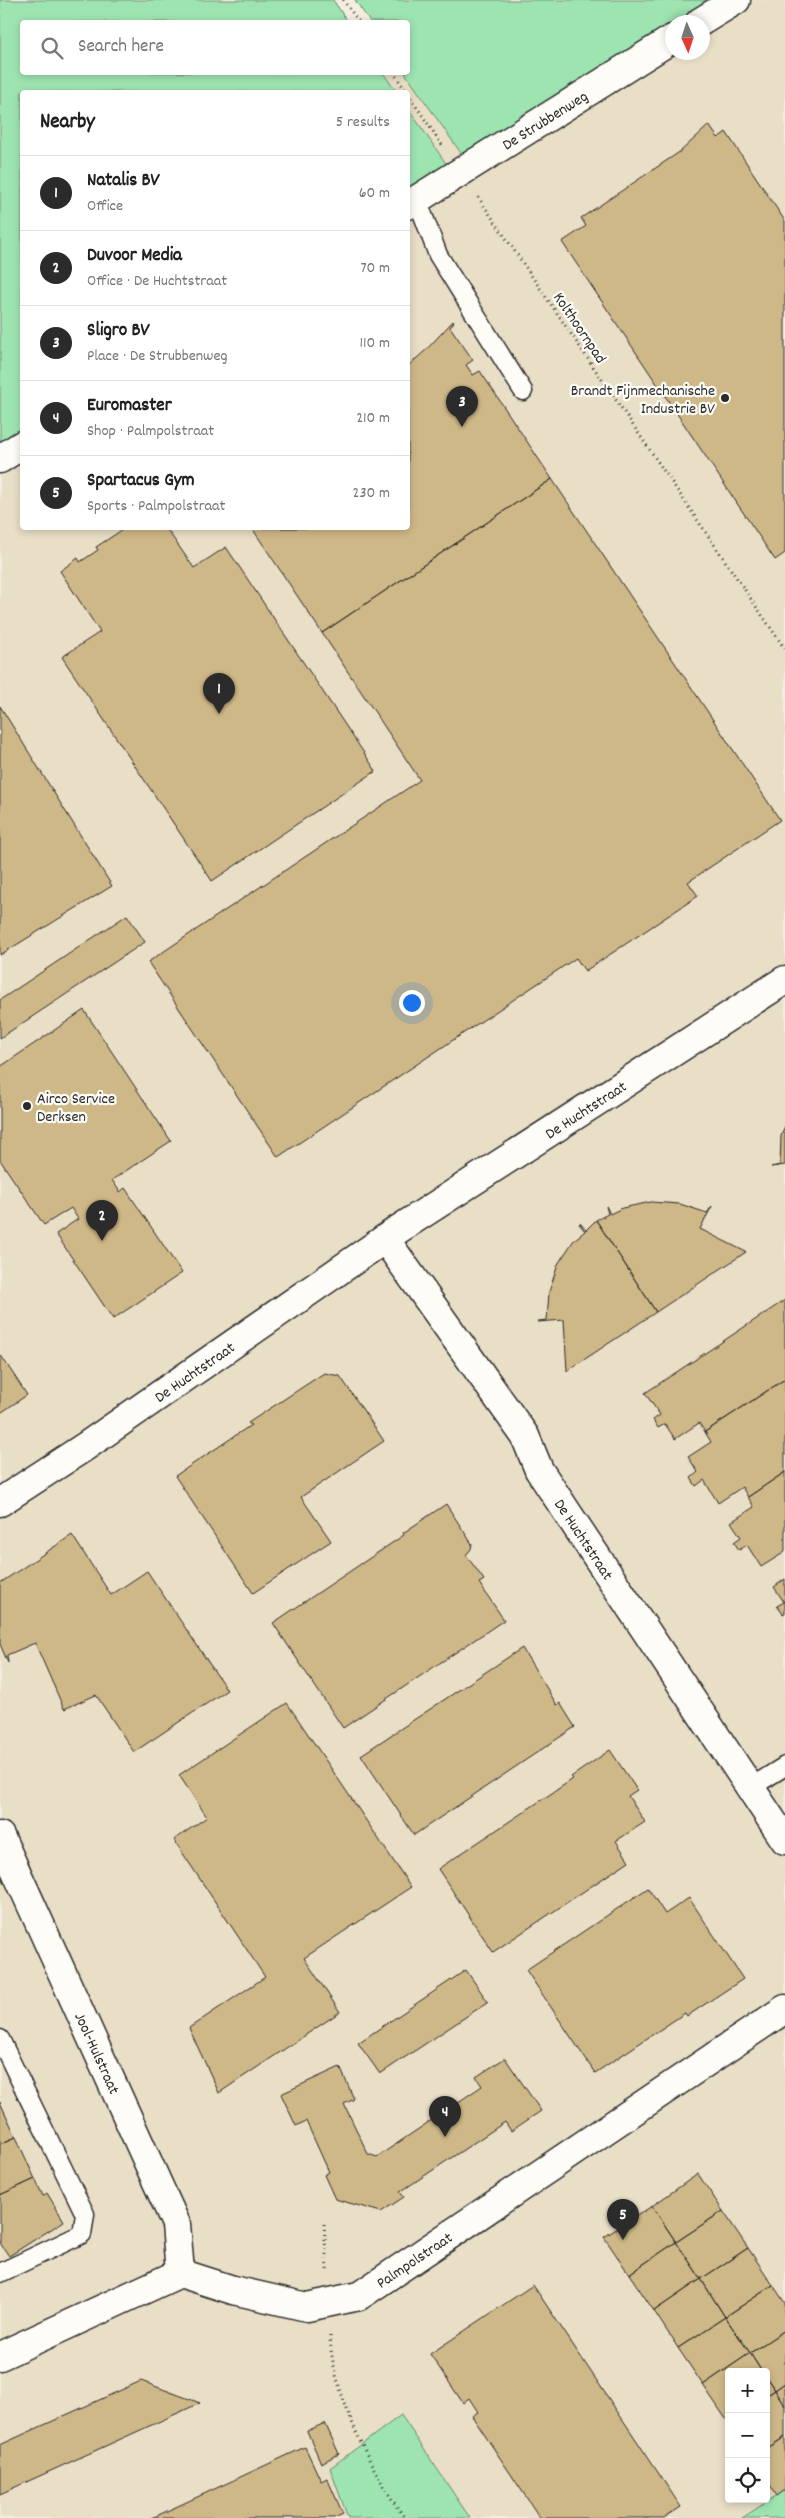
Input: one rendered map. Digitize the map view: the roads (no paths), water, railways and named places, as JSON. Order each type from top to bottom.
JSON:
[{"type":"street","points":[[710,16],[736,0]]},
{"type":"street","name":"De Strubbenweg","points":[[412,202],[665,44]]},
{"type":"street","points":[[0,459],[20,446]]},
{"type":"street","name":"De Huchtstraat","points":[[0,1502],[86,1446],[385,1239],[785,980]]},
{"type":"street","name":"De Huchtstraat","points":[[385,1239],[525,1436],[539,1470],[785,1840]]},
{"type":"street","name":"Jool-Hulstraat","points":[[0,1836],[176,2224],[180,2273]]},
{"type":"street","name":"Palmpolstraat","points":[[180,2273],[233,2290],[307,2307],[359,2296],[785,2009]]},
{"type":"street","points":[[0,2356],[180,2273]]},
{"type":"lane","name":"De Strubbenweg","points":[[412,202],[438,255],[523,390]]},
{"type":"lane","points":[[750,1788],[785,1766]]},
{"type":"lane","points":[[0,2039],[85,2214],[82,2234],[0,2273]]},
{"type":"place","name":"Brandt Fijnmechanische Industrie BV","points":[[725,398]]},
{"type":"place","name":"Sligro BV","points":[[462,427]]},
{"type":"place","name":"Natalis BV","points":[[219,714]]},
{"type":"place","name":"Airco Service Derksen","points":[[27,1106]]},
{"type":"place","name":"Duvoor Media","points":[[102,1241]]},
{"type":"place","name":"Euromaster","points":[[445,2137]]},
{"type":"place","name":"Spartacus Gym","points":[[623,2240]]}]
